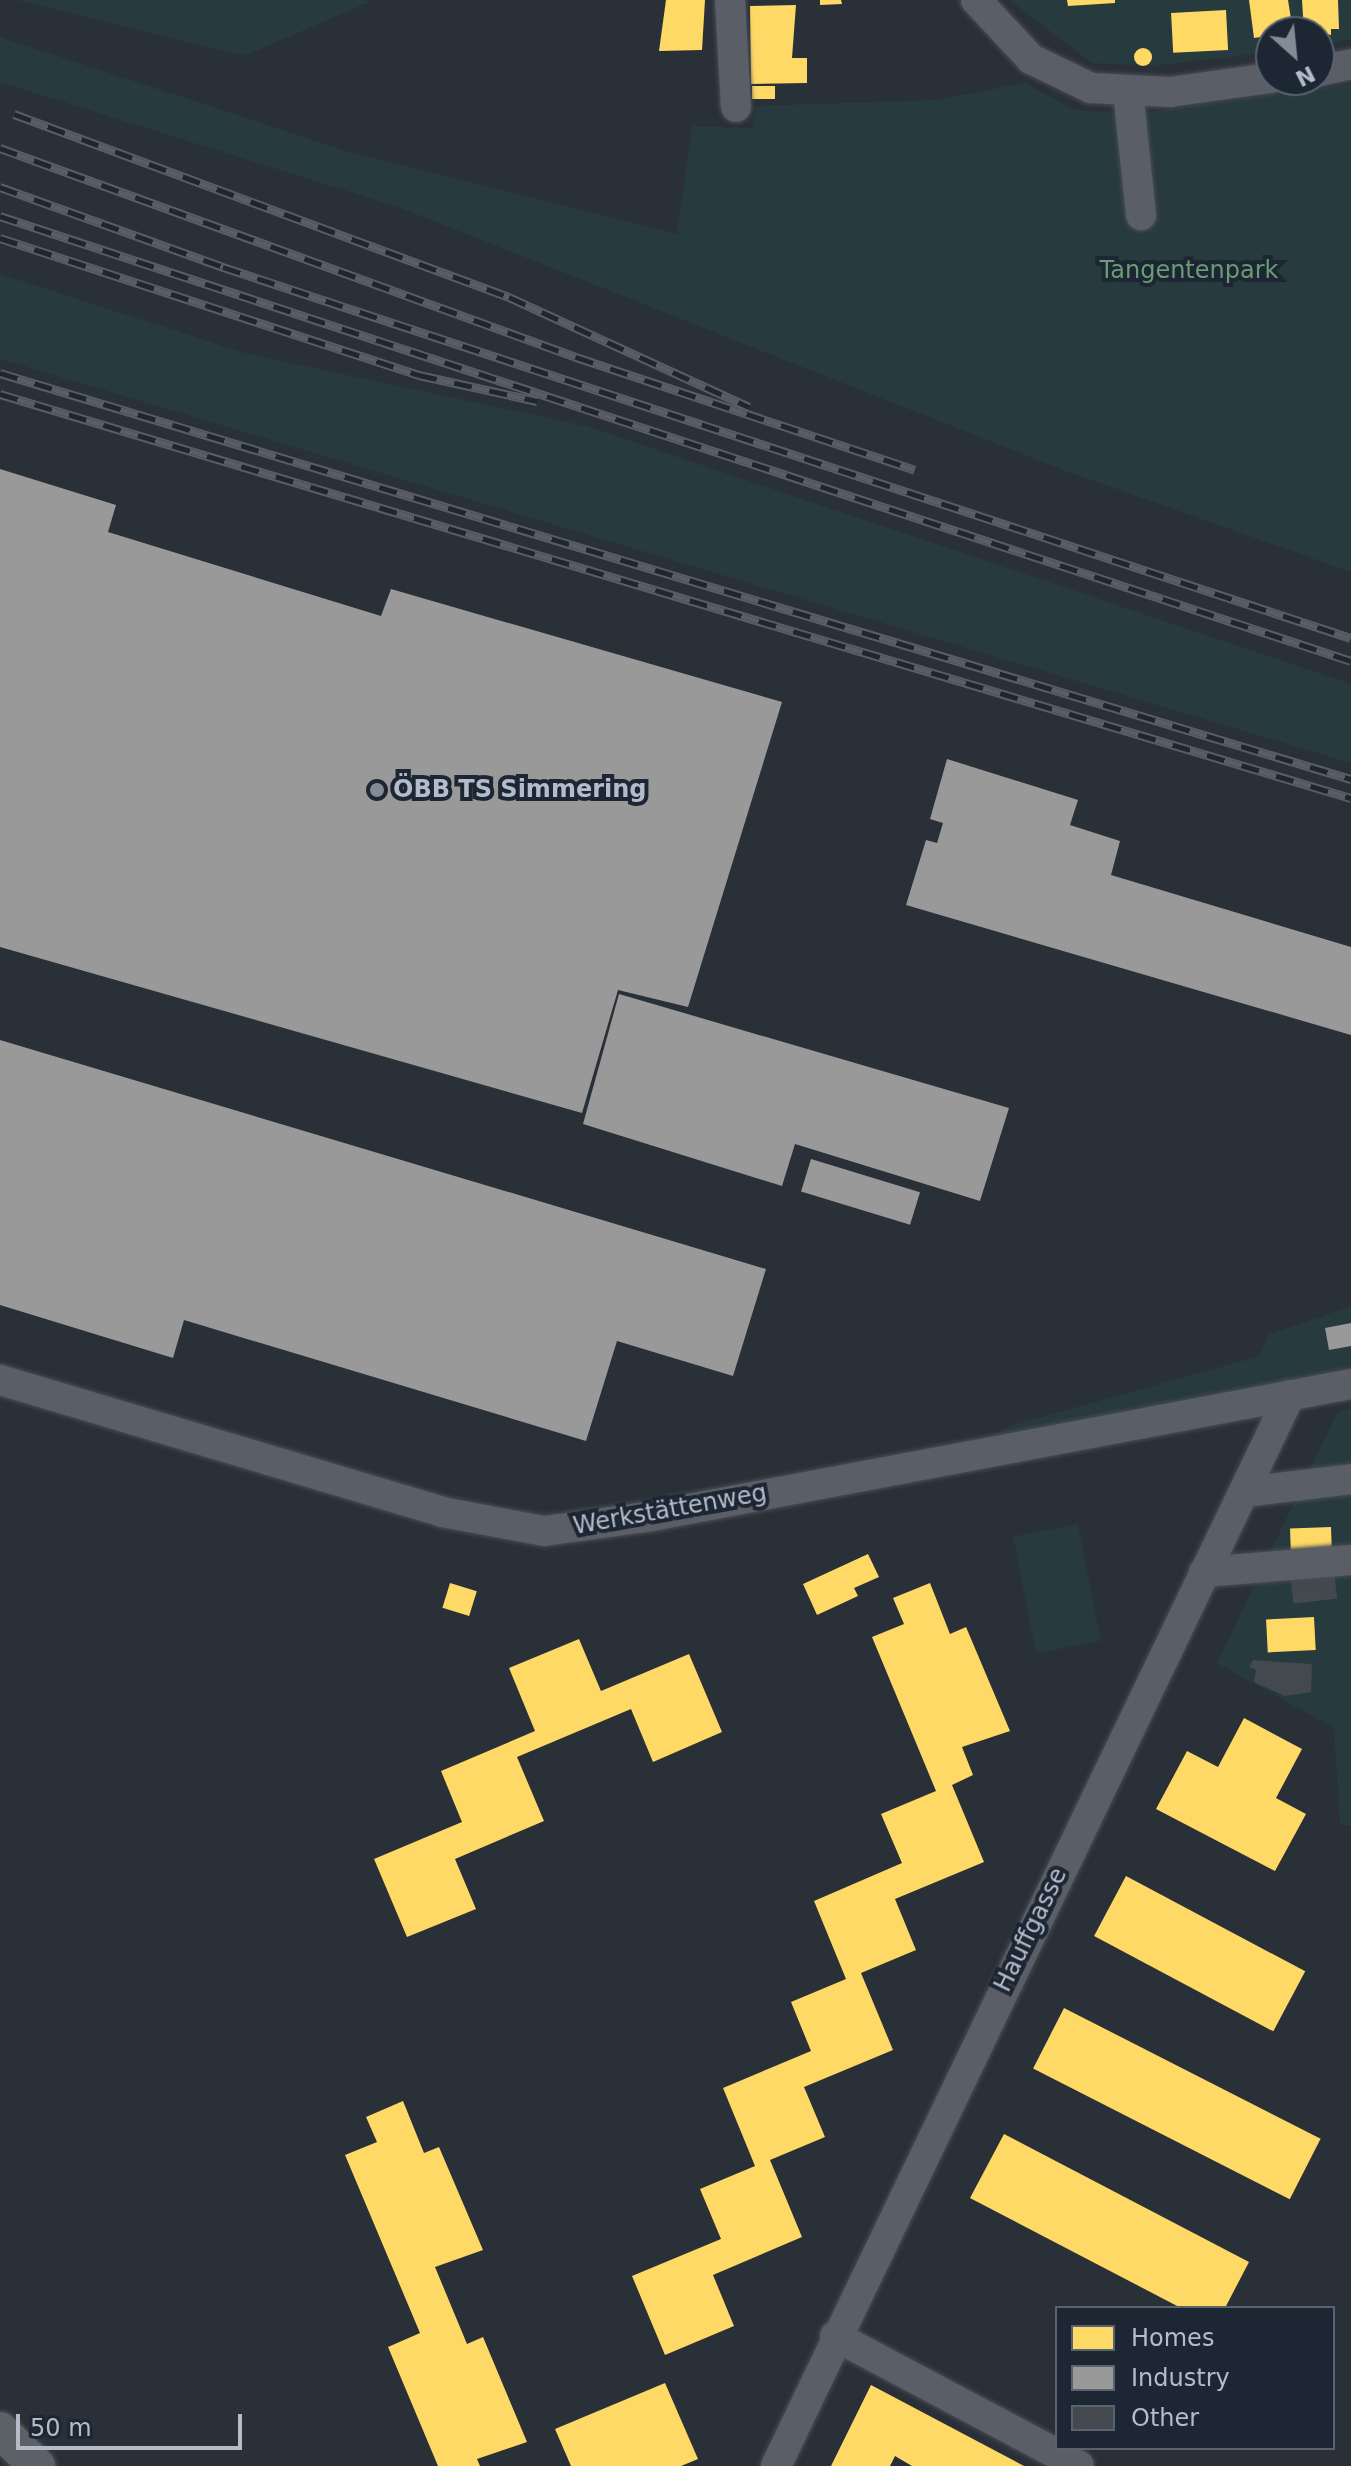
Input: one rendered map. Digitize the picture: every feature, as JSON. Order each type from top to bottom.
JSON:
[{"type":"main road","points":[[0,2430],[37,2466]]},
{"type":"street","points":[[730,0],[736,107]]},
{"type":"street","points":[[976,0],[1031,59],[1051,73],[1091,88],[1170,92],[1255,80]]},
{"type":"street","points":[[1128,91],[1141,215]]},
{"type":"street","name":"Werkstättenweg","points":[[0,1380],[491,1525],[544,1531],[652,1516],[1351,1384]]},
{"type":"street","name":"Hauffgasse","points":[[776,2466],[835,2336],[1290,1395]]},
{"type":"street","points":[[1244,1492],[1351,1479]]},
{"type":"street","points":[[1204,1572],[1351,1560]]},
{"type":"street","points":[[835,2336],[1079,2466]]},
{"type":"green space","points":[[17,0],[363,0],[369,2],[244,56]]},
{"type":"green space","points":[[1009,0],[1351,0],[1351,39],[1335,42],[1335,16],[1255,16],[1255,54],[1152,66],[1092,63]]},
{"type":"green space","name":"Tangentenpark","points":[[0,37],[346,151],[677,234],[692,126],[752,128],[756,106],[936,100],[1025,83],[1074,110],[1136,114],[1265,96],[1335,96],[1335,86],[1351,84],[1351,572],[1063,470],[398,207],[0,82]]},
{"type":"green space","points":[[0,274],[245,353],[586,426],[1351,684],[1351,763],[0,359]]},
{"type":"green space","points":[[1351,1306],[1351,1365],[1335,1371],[991,1436],[1009,1426],[1260,1356],[1268,1335]]},
{"type":"green space","points":[[1351,1409],[1351,1825],[1340,1825],[1334,1728],[1217,1663],[1338,1411]]},
{"type":"green space","points":[[1078,1524],[1101,1641],[1036,1653],[1013,1537]]},
{"type":"building: Homes","points":[[666,0],[705,0],[702,50],[659,51]]},
{"type":"building: Homes","points":[[820,0],[841,0],[842,4],[820,5]]},
{"type":"building: Homes","points":[[1067,0],[1115,0],[1115,3],[1068,6]]},
{"type":"building: Homes","points":[[1249,0],[1288,0],[1290,16],[1255,16],[1254,38]]},
{"type":"building: Homes","points":[[1302,0],[1338,0],[1339,29],[1335,29],[1335,16],[1303,16]]},
{"type":"building: Homes","points":[[796,5],[792,58],[807,58],[807,83],[751,84],[750,6]]},
{"type":"building: Homes","points":[[1226,10],[1228,50],[1173,53],[1171,13]]},
{"type":"building: Homes","points":[[1139,48],[1147,48],[1152,57],[1150,64],[1139,66],[1134,61],[1134,53]]},
{"type":"building: Homes","points":[[752,86],[775,86],[775,99],[752,99]]},
{"type":"building: Homes","points":[[1331,1527],[1332,1553],[1291,1554],[1290,1528]]},
{"type":"building: Homes","points":[[868,1554],[879,1577],[854,1588],[858,1596],[817,1615],[803,1584]]},
{"type":"building: Homes","points":[[450,1583],[477,1591],[469,1616],[442,1608]]},
{"type":"building: Homes","points":[[930,1583],[950,1634],[966,1627],[1010,1731],[962,1747],[973,1775],[952,1785],[984,1862],[895,1899],[916,1950],[861,1973],[893,2050],[804,2087],[825,2137],[770,2160],[802,2237],[713,2275],[734,2326],[665,2355],[632,2276],[721,2239],[700,2189],[755,2166],[723,2088],[811,2051],[791,2002],[846,1979],[814,1901],[902,1863],[881,1814],[936,1791],[872,1637],[904,1624],[893,1598]]},
{"type":"building: Homes","points":[[1314,1617],[1316,1650],[1268,1652],[1266,1620]]},
{"type":"building: Homes","points":[[579,1639],[601,1691],[689,1654],[722,1732],[653,1762],[631,1709],[517,1757],[544,1821],[455,1859],[476,1909],[407,1937],[374,1859],[462,1822],[441,1771],[535,1731],[509,1668]]},
{"type":"building: Homes","points":[[1244,1718],[1302,1749],[1276,1798],[1306,1814],[1275,1871],[1156,1809],[1187,1751],[1218,1767]]},
{"type":"building: Homes","points":[[1126,1876],[1305,1971],[1273,2031],[1094,1936]]},
{"type":"building: Homes","points":[[1064,2008],[1321,2139],[1290,2199],[1033,2069]]},
{"type":"building: Homes","points":[[403,2101],[424,2153],[439,2147],[483,2250],[435,2267],[467,2344],[483,2337],[527,2442],[477,2459],[480,2466],[438,2466],[388,2347],[420,2333],[345,2155],[377,2142],[366,2117]]},
{"type":"building: Homes","points":[[1004,2134],[1249,2262],[1226,2306],[1177,2306],[970,2198]]},
{"type":"building: Homes","points":[[665,2383],[698,2459],[681,2466],[571,2466],[555,2429]]},
{"type":"building: Homes","points":[[871,2385],[1024,2466],[912,2466],[895,2456],[890,2466],[831,2466]]},
{"type":"building: Industry","name":"ÖBB TS Simmering","points":[[0,469],[116,505],[108,532],[381,616],[391,589],[782,702],[688,1007],[618,990],[582,1113],[0,947]]},
{"type":"building: Industry","points":[[947,759],[1078,800],[1070,825],[1120,841],[1111,875],[1351,947],[1351,1035],[906,905],[926,840],[937,843],[943,823],[930,819]]},
{"type":"building: Industry","points":[[619,994],[1009,1108],[980,1201],[795,1144],[782,1186],[583,1124]]},
{"type":"building: Industry","points":[[0,1040],[766,1269],[733,1376],[617,1341],[586,1441],[184,1320],[173,1358],[0,1305]]},
{"type":"building: Industry","points":[[811,1159],[920,1192],[910,1225],[801,1192]]},
{"type":"building: Industry","points":[[1351,1323],[1351,1346],[1329,1350],[1325,1328]]},
{"type":"building: Other","points":[[1334,1570],[1337,1599],[1293,1603],[1290,1575]]},
{"type":"building: Other","points":[[1253,1660],[1312,1664],[1311,1692],[1285,1696],[1254,1682],[1256,1670],[1249,1667]]},
{"type":"railway","points":[[14,114],[509,297],[749,407]]},
{"type":"railway","points":[[0,148],[576,357],[915,470]]},
{"type":"railway","points":[[0,187],[223,267],[1351,638]]},
{"type":"railway","points":[[0,216],[1351,661]]},
{"type":"railway","points":[[0,238],[419,375],[537,401]]},
{"type":"railway","points":[[0,373],[1351,779]]},
{"type":"railway","points":[[0,394],[1351,798]]},
{"type":"place","name":"ÖBB TS Simmering","points":[[377,790]]}]
